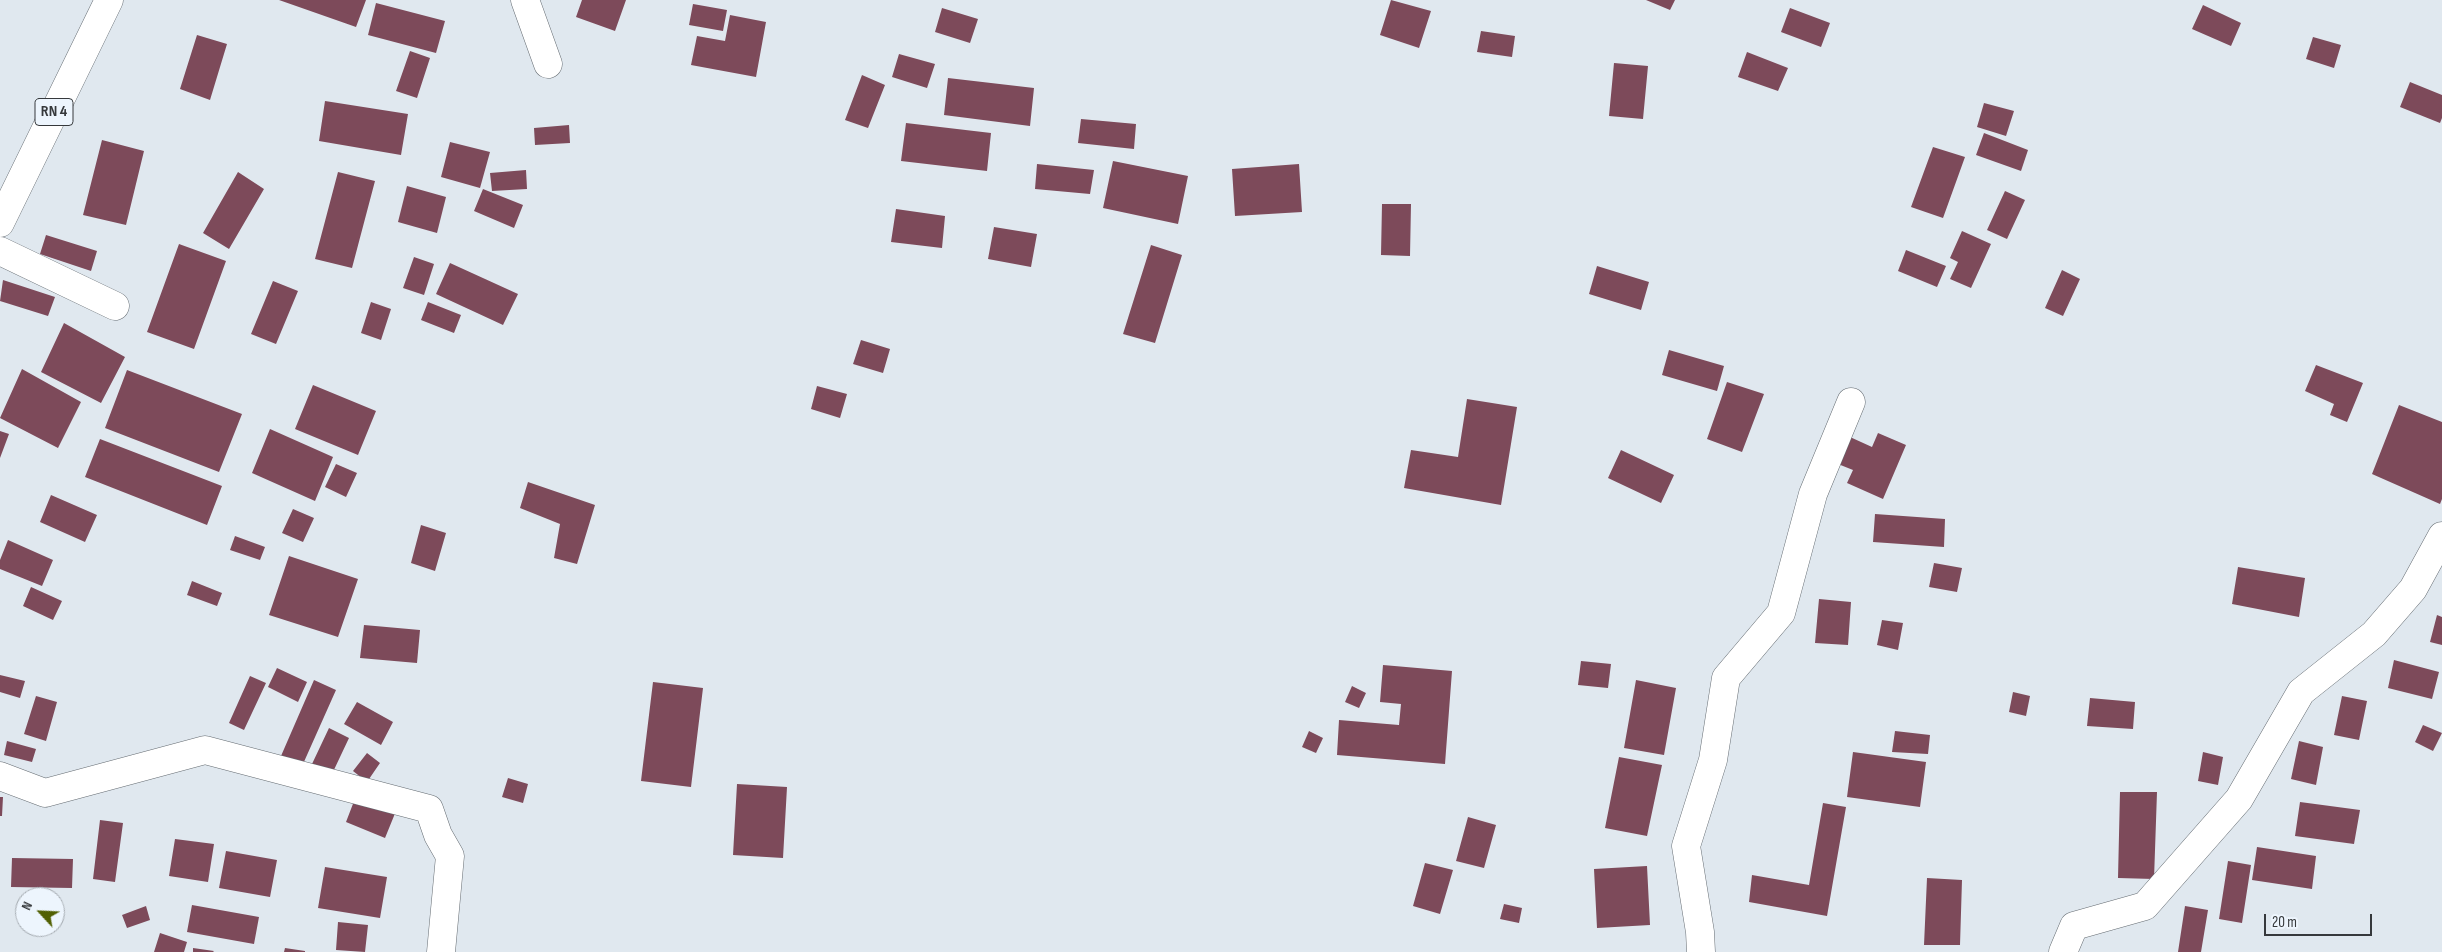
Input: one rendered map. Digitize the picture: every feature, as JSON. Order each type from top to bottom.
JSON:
[{"type":"main road","name":"RN 4","points":[[0,223],[109,0]]},
{"type":"main road","points":[[525,0],[548,64]]},
{"type":"main road","points":[[0,252],[115,306]]},
{"type":"main road","points":[[1700,952],[1700,932],[1686,846],[1713,760],[1726,678],[1782,613],[1813,494],[1851,402]]},
{"type":"main road","points":[[2063,952],[2074,926],[2145,906],[2238,799],[2301,692],[2374,634],[2413,589],[2442,536]]},
{"type":"main road","points":[[0,776],[45,793],[205,750],[429,809],[438,836],[450,856],[441,952]]},
{"type":"building","points":[[279,0],[366,0],[356,27]]},
{"type":"building","points":[[582,0],[626,0],[615,31],[576,17]]},
{"type":"building","points":[[1391,0],[1431,11],[1419,48],[1380,35]]},
{"type":"building","points":[[1646,0],[1675,0],[1670,10]]},
{"type":"building","points":[[376,3],[445,21],[436,53],[368,35]]},
{"type":"building","points":[[693,4],[727,10],[723,31],[689,25]]},
{"type":"building","points":[[2203,5],[2241,23],[2231,46],[2192,29]]},
{"type":"building","points":[[942,8],[978,19],[970,43],[935,32]]},
{"type":"building","points":[[1790,8],[1830,23],[1821,47],[1781,32]]},
{"type":"building","points":[[730,15],[766,22],[756,77],[691,65],[697,36],[725,41]]},
{"type":"building","points":[[1481,31],[1515,36],[1512,57],[1477,52]]},
{"type":"building","points":[[197,35],[227,44],[210,100],[180,89]]},
{"type":"building","points":[[2313,37],[2341,45],[2334,68],[2306,59]]},
{"type":"building","points":[[410,51],[430,58],[417,98],[396,91]]},
{"type":"building","points":[[1747,52],[1788,68],[1778,91],[1738,77]]},
{"type":"building","points":[[899,54],[935,64],[927,88],[892,77]]},
{"type":"building","points":[[1614,63],[1648,66],[1643,119],[1609,116]]},
{"type":"building","points":[[862,75],[885,85],[868,128],[845,120]]},
{"type":"building","points":[[948,78],[1034,88],[1030,126],[944,115]]},
{"type":"building","points":[[2410,82],[2442,95],[2442,118],[2440,123],[2400,107]]},
{"type":"building","points":[[325,101],[408,114],[401,155],[319,141]]},
{"type":"building","points":[[1984,103],[2014,111],[2006,136],[1977,127]]},
{"type":"building","points":[[1081,119],[1136,124],[1134,149],[1078,143]]},
{"type":"building","points":[[906,123],[991,133],[987,171],[901,161]]},
{"type":"building","points":[[569,125],[570,143],[535,145],[534,128]]},
{"type":"building","points":[[1984,133],[2028,150],[2021,171],[1976,155]]},
{"type":"building","points":[[102,140],[144,151],[126,225],[83,215]]},
{"type":"building","points":[[450,142],[490,152],[480,188],[441,177]]},
{"type":"building","points":[[1933,147],[1965,157],[1943,218],[1911,207]]},
{"type":"building","points":[[1113,161],[1188,176],[1178,224],[1103,208]]},
{"type":"building","points":[[1037,164],[1094,170],[1090,194],[1035,189]]},
{"type":"building","points":[[1299,164],[1302,212],[1235,216],[1232,169]]},
{"type":"building","points":[[526,170],[527,189],[492,191],[490,173]]},
{"type":"building","points":[[238,172],[264,189],[229,249],[203,233]]},
{"type":"building","points":[[338,172],[375,181],[352,268],[315,259]]},
{"type":"building","points":[[407,186],[446,197],[437,233],[398,222]]},
{"type":"building","points":[[483,189],[523,205],[514,228],[474,211]]},
{"type":"building","points":[[2005,191],[2025,200],[2007,239],[1987,230]]},
{"type":"building","points":[[1382,204],[1411,204],[1410,256],[1381,255]]},
{"type":"building","points":[[896,209],[945,216],[942,248],[891,242]]},
{"type":"building","points":[[994,227],[1037,234],[1031,267],[988,259]]},
{"type":"building","points":[[1962,231],[1991,244],[1971,288],[1950,279],[1958,262],[1950,258]]},
{"type":"building","points":[[46,235],[97,251],[91,271],[40,254]]},
{"type":"building","points":[[179,244],[226,261],[194,349],[147,332]]},
{"type":"building","points":[[1151,245],[1182,255],[1155,343],[1123,334]]},
{"type":"building","points":[[1906,250],[1946,266],[1937,287],[1898,271]]},
{"type":"building","points":[[414,257],[434,264],[424,295],[403,288]]},
{"type":"building","points":[[450,263],[518,294],[503,325],[436,294]]},
{"type":"building","points":[[1597,266],[1649,282],[1641,310],[1589,294]]},
{"type":"building","points":[[2062,270],[2080,279],[2063,316],[2045,308]]},
{"type":"building","points":[[3,280],[55,297],[48,316],[0,301]]},
{"type":"building","points":[[273,281],[298,291],[276,344],[251,334]]},
{"type":"building","points":[[371,302],[391,309],[381,340],[361,333]]},
{"type":"building","points":[[428,302],[461,315],[454,333],[421,320]]},
{"type":"building","points":[[64,323],[125,357],[101,403],[41,372]]},
{"type":"building","points":[[861,340],[890,349],[883,373],[853,364]]},
{"type":"building","points":[[1669,350],[1724,366],[1717,391],[1662,375]]},
{"type":"building","points":[[2316,365],[2363,383],[2347,422],[2330,415],[2334,404],[2305,391]]},
{"type":"building","points":[[22,369],[81,402],[58,448],[0,418]]},
{"type":"building","points":[[127,370],[242,414],[219,472],[105,428]]},
{"type":"building","points":[[1727,382],[1764,394],[1742,452],[1707,439]]},
{"type":"building","points":[[313,385],[376,411],[358,455],[295,429]]},
{"type":"building","points":[[817,386],[847,394],[840,418],[811,409]]},
{"type":"building","points":[[1467,399],[1517,407],[1501,505],[1404,488],[1411,450],[1458,457]]},
{"type":"building","points":[[2399,405],[2442,422],[2442,499],[2440,504],[2372,474]]},
{"type":"building","points":[[270,429],[333,457],[315,501],[252,473]]},
{"type":"building","points":[[0,431],[9,434],[0,458]]},
{"type":"building","points":[[1878,433],[1906,445],[1883,499],[1847,483],[1853,470],[1838,464],[1850,437],[1872,447]]},
{"type":"building","points":[[100,439],[222,486],[207,525],[85,477]]},
{"type":"building","points":[[1621,450],[1674,475],[1661,503],[1608,478]]},
{"type":"building","points":[[336,464],[357,473],[346,497],[325,487]]},
{"type":"building","points":[[528,482],[595,505],[577,564],[554,558],[560,524],[520,508]]},
{"type":"building","points":[[51,495],[97,515],[85,542],[40,522]]},
{"type":"building","points":[[293,509],[314,518],[303,542],[282,533]]},
{"type":"building","points":[[1875,514],[1945,519],[1944,547],[1873,542]]},
{"type":"building","points":[[421,525],[446,533],[435,571],[411,563]]},
{"type":"building","points":[[235,536],[265,547],[260,560],[230,550]]},
{"type":"building","points":[[8,540],[53,560],[42,586],[0,569],[0,560]]},
{"type":"building","points":[[289,556],[358,579],[338,637],[269,615]]},
{"type":"building","points":[[1934,563],[1962,568],[1957,592],[1929,587]]},
{"type":"building","points":[[2238,567],[2305,578],[2299,617],[2232,604]]},
{"type":"building","points":[[192,581],[222,593],[217,606],[187,595]]},
{"type":"building","points":[[31,587],[62,601],[53,620],[23,606]]},
{"type":"building","points":[[1819,599],[1851,602],[1848,645],[1815,643]]},
{"type":"building","points":[[2437,615],[2442,617],[2442,645],[2430,642]]},
{"type":"building","points":[[1882,620],[1903,623],[1898,650],[1877,645]]},
{"type":"building","points":[[364,625],[420,630],[417,663],[360,658]]},
{"type":"building","points":[[2394,660],[2439,672],[2432,699],[2388,688]]},
{"type":"building","points":[[1581,661],[1611,664],[1608,688],[1578,685]]},
{"type":"building","points":[[1383,665],[1452,671],[1445,764],[1337,755],[1339,720],[1399,725],[1401,704],[1380,702]]},
{"type":"building","points":[[277,668],[307,682],[298,702],[268,687]]},
{"type":"building","points":[[0,675],[25,681],[20,698],[0,692]]},
{"type":"building","points":[[250,676],[266,683],[244,730],[229,723]]},
{"type":"building","points":[[314,680],[336,690],[303,764],[281,756]]},
{"type":"building","points":[[1636,680],[1676,688],[1664,755],[1624,748]]},
{"type":"building","points":[[653,682],[703,688],[691,787],[641,781]]},
{"type":"building","points":[[1352,686],[1366,693],[1359,708],[1345,702]]},
{"type":"building","points":[[2013,692],[2030,696],[2026,716],[2009,712]]},
{"type":"building","points":[[36,696],[57,702],[46,741],[24,734]]},
{"type":"building","points":[[2342,696],[2367,701],[2359,740],[2334,735]]},
{"type":"building","points":[[2090,698],[2135,702],[2133,729],[2087,726]]},
{"type":"building","points":[[357,702],[393,722],[381,745],[344,724]]},
{"type":"building","points":[[2423,725],[2442,733],[2433,751],[2415,742]]},
{"type":"building","points":[[329,728],[349,738],[332,774],[312,764]]},
{"type":"building","points":[[1309,731],[1323,738],[1316,753],[1302,747]]},
{"type":"building","points":[[1895,731],[1930,735],[1928,754],[1892,752]]},
{"type":"building","points":[[7,741],[36,749],[32,762],[4,755]]},
{"type":"building","points":[[2299,741],[2323,747],[2316,785],[2291,779]]},
{"type":"building","points":[[1853,752],[1926,762],[1920,807],[1847,797]]},
{"type":"building","points":[[2203,752],[2223,757],[2218,785],[2198,781]]},
{"type":"building","points":[[367,753],[380,763],[367,782],[353,771]]},
{"type":"building","points":[[1619,757],[1662,765],[1647,836],[1605,828]]},
{"type":"building","points":[[508,778],[528,784],[523,803],[502,797]]},
{"type":"building","points":[[737,784],[787,787],[783,858],[733,855]]},
{"type":"building","points":[[2120,792],[2157,792],[2154,879],[2118,878]]},
{"type":"building","points":[[356,796],[396,811],[385,838],[346,822]]},
{"type":"building","points":[[0,797],[3,797],[2,816],[0,816]]},
{"type":"building","points":[[2300,802],[2360,810],[2354,844],[2295,836]]},
{"type":"building","points":[[1823,803],[1846,807],[1827,916],[1749,902],[1752,875],[1809,885]]},
{"type":"building","points":[[1468,817],[1496,825],[1484,868],[1456,861]]},
{"type":"building","points":[[100,820],[123,823],[115,882],[93,879]]},
{"type":"building","points":[[175,839],[214,844],[208,882],[169,876]]},
{"type":"building","points":[[2257,847],[2316,856],[2312,889],[2252,880]]},
{"type":"building","points":[[226,851],[277,860],[270,897],[219,888]]},
{"type":"building","points":[[12,858],[73,859],[72,888],[11,887]]},
{"type":"building","points":[[2228,861],[2251,865],[2242,923],[2219,919]]},
{"type":"building","points":[[1425,863],[1453,870],[1440,914],[1413,906]]},
{"type":"building","points":[[1647,866],[1650,925],[1597,928],[1594,869]]},
{"type":"building","points":[[325,867],[387,877],[380,918],[318,908]]},
{"type":"building","points":[[1927,878],[1962,880],[1960,945],[1924,945]]},
{"type":"building","points":[[1504,904],[1522,908],[1519,923],[1500,919]]},
{"type":"building","points":[[192,905],[259,917],[254,944],[187,932]]},
{"type":"building","points":[[146,906],[150,920],[127,928],[122,915]]},
{"type":"building","points":[[2185,906],[2208,910],[2201,952],[2178,952]]},
{"type":"building","points":[[338,922],[368,925],[365,952],[336,950]]},
{"type":"building","points":[[160,933],[187,942],[184,952],[154,952]]},
{"type":"building","points":[[193,948],[214,951],[193,952]]},
{"type":"building","points":[[285,948],[305,951],[305,952],[284,952]]}]
